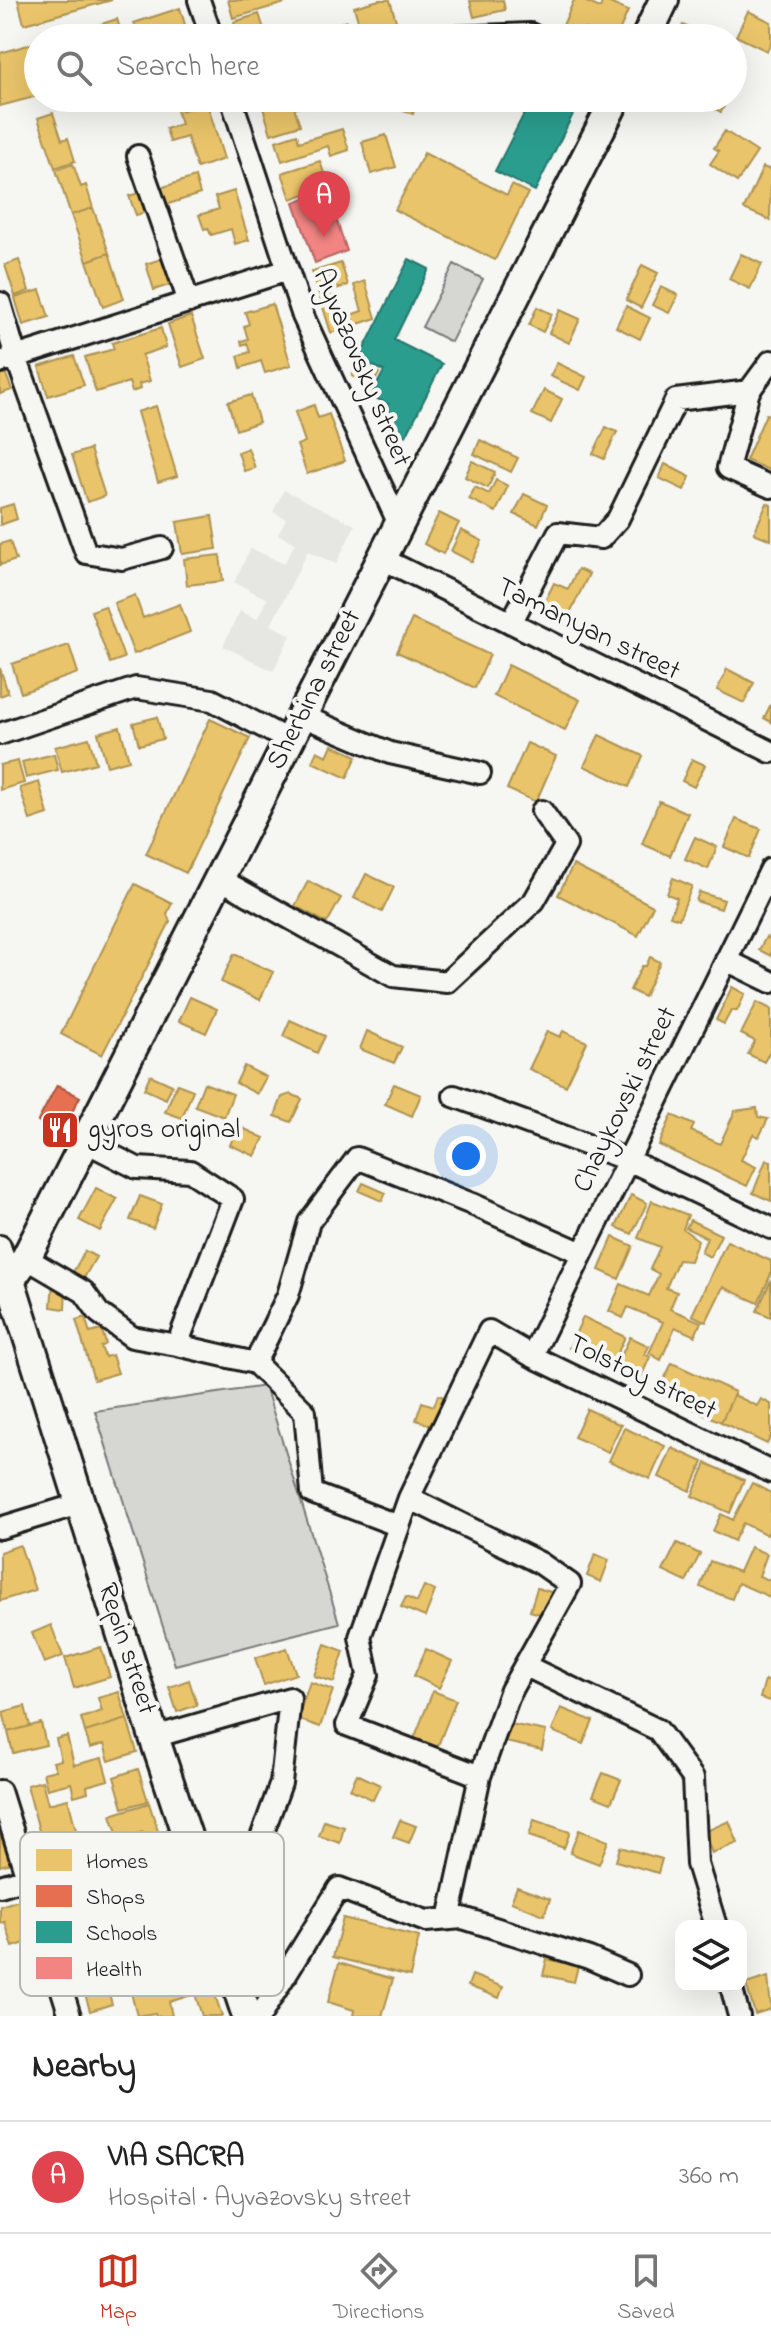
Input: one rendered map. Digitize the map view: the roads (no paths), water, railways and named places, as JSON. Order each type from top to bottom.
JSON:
[{"type":"street","points":[[199,0],[207,24]]},
{"type":"street","points":[[653,24],[664,0]]},
{"type":"street","name":"Ayvazovsky street","points":[[236,112],[303,316],[398,522]]},
{"type":"street","name":"Sherbina street","points":[[18,1269],[86,1142],[398,522],[609,112]]},
{"type":"street","points":[[138,156],[189,302]]},
{"type":"street","points":[[8,359],[288,270]]},
{"type":"street","points":[[0,303],[8,359],[86,553],[122,559],[162,548]]},
{"type":"street","points":[[771,361],[749,391],[728,468],[771,487]]},
{"type":"street","points":[[511,623],[558,533],[601,538],[618,519],[676,400],[749,391]]},
{"type":"street","name":"Tamanyan street","points":[[381,558],[771,752]]},
{"type":"street","points":[[0,734],[136,688],[212,700],[296,729],[480,773]]},
{"type":"street","points":[[220,879],[393,976],[447,982],[534,901],[566,845],[542,811]]},
{"type":"street","name":"Chaykovski street","points":[[532,1356],[771,869]]},
{"type":"street","points":[[726,960],[771,982]]},
{"type":"street","points":[[454,1096],[628,1160],[771,1228]]},
{"type":"street","points":[[86,1142],[137,1168],[190,1171],[233,1199],[177,1345]]},
{"type":"street","points":[[255,1363],[288,1295],[309,1222],[357,1158],[582,1253]]},
{"type":"street","points":[[0,1246],[18,1269],[84,1292],[99,1313],[132,1337],[255,1363],[305,1412],[312,1493],[399,1526]]},
{"type":"street","name":"Repin street","points":[[18,1269],[79,1504],[186,1832]]},
{"type":"street","name":"Tolstoy street","points":[[409,1498],[489,1331],[532,1356],[771,1472]]},
{"type":"street","points":[[449,1919],[480,1776],[511,1690],[570,1584],[540,1563],[409,1498],[360,1637],[368,1675],[347,1725],[480,1776]]},
{"type":"street","points":[[0,1528],[79,1504]]},
{"type":"street","points":[[526,1666],[658,1730],[693,1778],[697,1864],[714,1920]]},
{"type":"street","points":[[154,1737],[290,1698],[281,1783],[263,1832]]},
{"type":"street","points":[[0,1791],[20,1855]]},
{"type":"street","points":[[0,1886],[20,1880]]},
{"type":"street","points":[[284,1978],[339,1888],[426,1921],[463,1918],[589,1958],[628,1975]]},
{"type":"street","points":[[733,1992],[739,2016]]},
{"type":"street","points":[[64,1996],[70,2016]]},
{"type":"street","name":"Repin street","points":[[240,1996],[247,2016]]},
{"type":"street","points":[[260,2016],[273,1996]]},
{"type":"place","name":"VIA SACRA","points":[[324,237]]},
{"type":"place","name":"gyros original","points":[[60,1130]]}]
